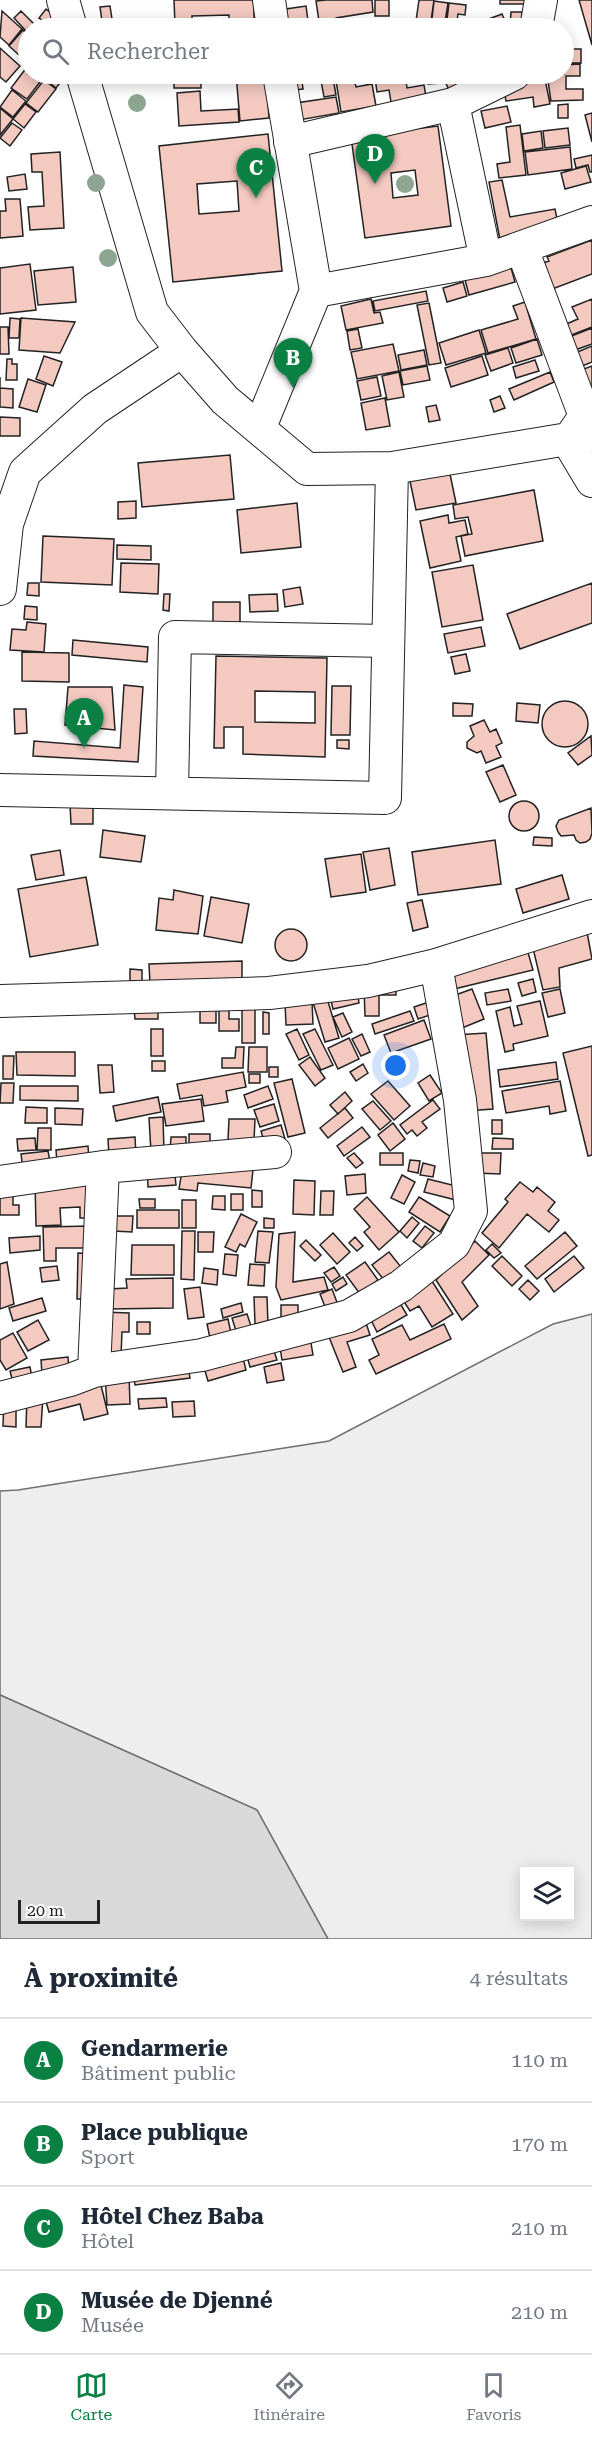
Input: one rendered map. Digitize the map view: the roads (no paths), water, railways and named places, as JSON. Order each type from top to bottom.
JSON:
[{"type":"street","points":[[63,0],[68,18]]},
{"type":"street","points":[[268,0],[271,18]]},
{"type":"street","points":[[538,18],[541,0]]},
{"type":"street","points":[[85,84],[153,312],[182,351],[225,400],[307,469],[392,468],[580,438]]},
{"type":"street","points":[[260,428],[316,291],[281,84]]},
{"type":"street","points":[[290,142],[453,104],[494,84]]},
{"type":"street","points":[[453,104],[486,260]]},
{"type":"street","points":[[316,291],[486,260],[592,222]]},
{"type":"street","points":[[522,249],[585,416],[580,438],[592,481]]},
{"type":"street","points":[[0,589],[13,471],[95,409],[182,351]]},
{"type":"street","points":[[0,790],[385,798],[392,468]]},
{"type":"street","points":[[172,793],[175,637],[388,641]]},
{"type":"street","points":[[0,1001],[269,993],[368,981],[436,965],[592,916]]},
{"type":"street","points":[[0,1398],[70,1380],[94,1371],[190,1358],[349,1316],[401,1286],[454,1244],[471,1211],[460,1100],[436,965]]},
{"type":"street","points":[[0,1182],[103,1167],[275,1152]]},
{"type":"street","points":[[94,1371],[103,1167]]},
{"type":"place","name":"Musée de Djenné","points":[[375,184]]},
{"type":"place","name":"Hôtel Chez Baba","points":[[256,198]]},
{"type":"place","name":"Place publique","points":[[293,388]]},
{"type":"place","name":"Gendarmerie","points":[[84,748]]}]
